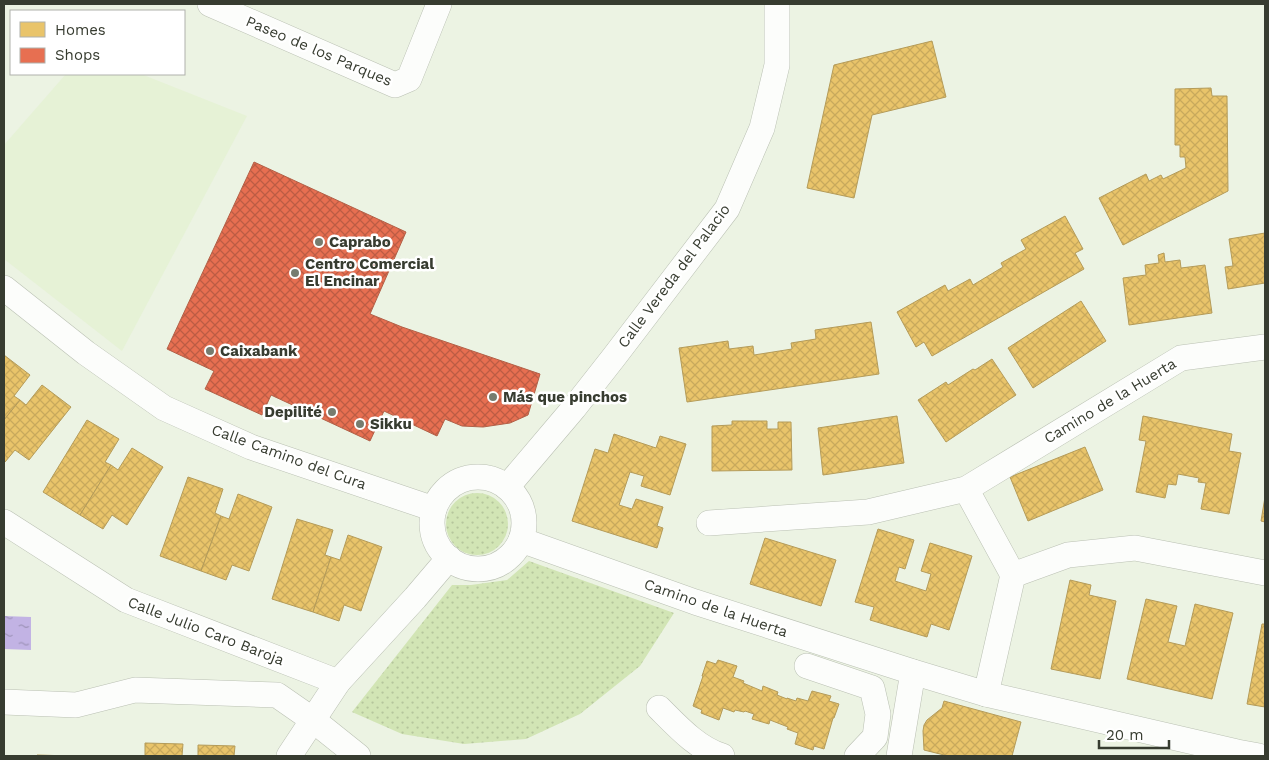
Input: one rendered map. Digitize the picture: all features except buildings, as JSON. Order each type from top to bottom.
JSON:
[{"type":"street","name":"Paseo de los Parques","points":[[210,4],[395,85],[409,80],[439,4]]},
{"type":"street","name":"Calle Vereda del Palacio","points":[[507,487],[574,408],[727,209],[762,128],[777,66],[776,4]]},
{"type":"street","name":"Calle Camino del Cura","points":[[4,288],[86,353],[164,408],[251,447],[434,509]]},
{"type":"street","name":"Camino de la Huerta","points":[[709,523],[868,512],[966,489],[1181,358],[1265,347]]},
{"type":"street","points":[[474,477],[492,479],[507,487],[520,502],[524,520],[521,540],[512,554],[498,564],[481,569],[464,567],[449,558],[437,544],[432,527],[434,509],[443,493],[456,482],[474,477]]},
{"type":"street","points":[[966,489],[1013,575],[986,694]]},
{"type":"street","name":"Calle Julio Caro Baroja","points":[[4,522],[126,600],[338,682]]},
{"type":"street","name":"Camino de la Huerta","points":[[521,540],[695,602],[986,694],[1259,756]]},
{"type":"street","points":[[1013,575],[1068,555],[1135,548],[1265,573]]},
{"type":"street","points":[[289,756],[338,682],[449,558]]},
{"type":"street","points":[[807,666],[872,688],[878,714],[876,737],[856,756]]},
{"type":"street","points":[[899,756],[913,672]]},
{"type":"street","points":[[4,702],[76,705],[135,690],[277,695],[313,720],[358,756]]},
{"type":"street","points":[[660,708],[691,739],[712,754]]},
{"type":"shaded area","points":[[65,75],[144,75],[247,116],[122,351],[4,259],[4,145]]},
{"type":"green space","points":[[471,493],[483,493],[499,502],[506,512],[508,524],[506,536],[499,546],[483,555],[471,555],[460,550],[451,541],[446,530],[446,518],[451,507],[460,498]]},
{"type":"green space","points":[[529,561],[674,613],[640,666],[580,714],[526,739],[464,744],[402,734],[352,712],[452,585],[471,585],[507,580]]},
{"type":"water","points":[[4,616],[31,617],[31,650],[4,649]]},
{"type":"place","name":"Caprabo","points":[[319,242]]},
{"type":"place","name":"Centro Comercial El Encinar","points":[[295,273]]},
{"type":"place","name":"Caixabank","points":[[210,351]]},
{"type":"place","name":"Más que pinchos","points":[[493,397]]},
{"type":"place","name":"Depilité","points":[[332,412]]},
{"type":"place","name":"Sikku","points":[[360,424]]}]
